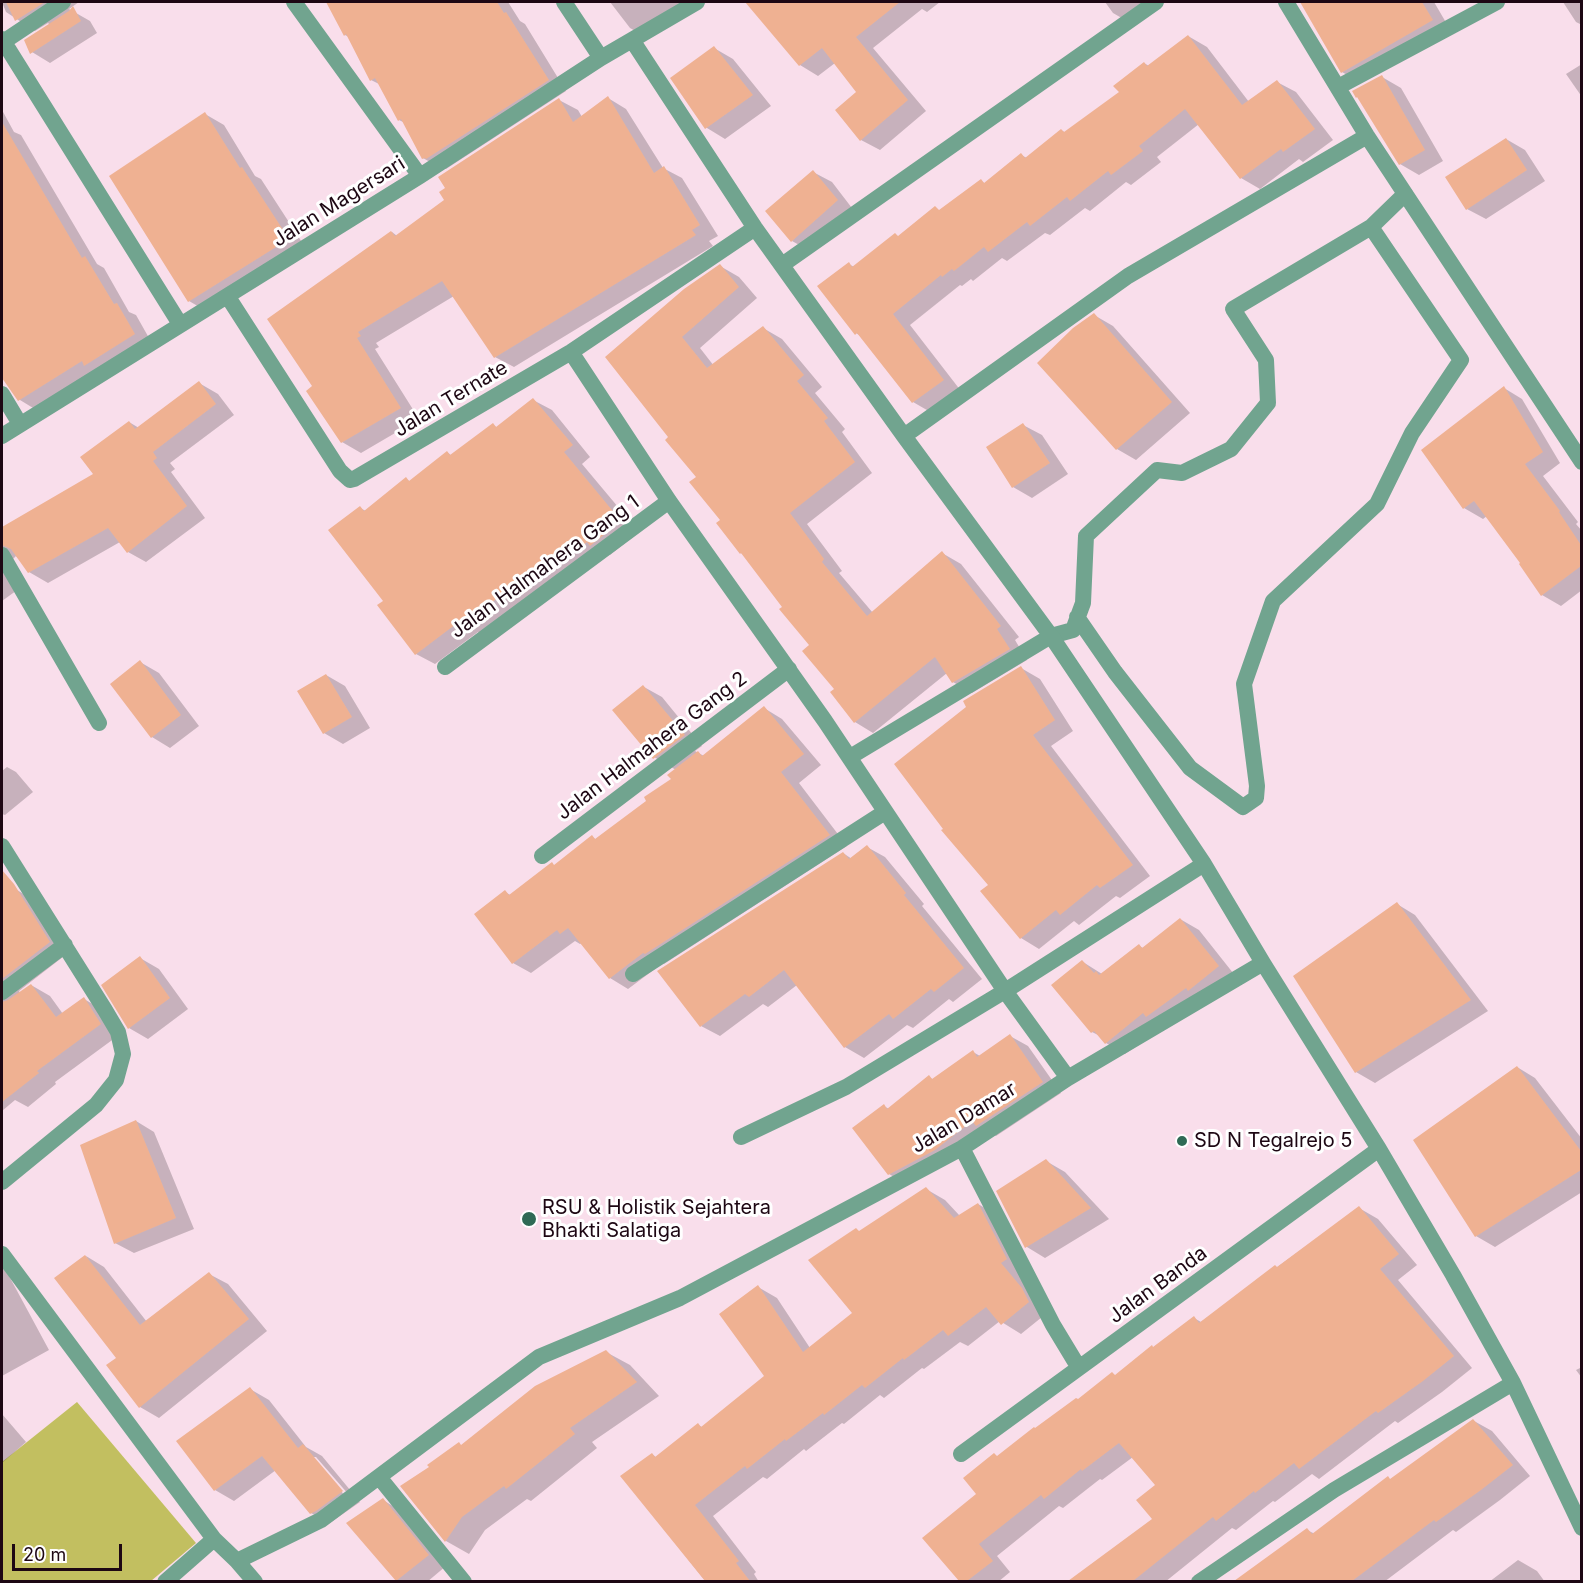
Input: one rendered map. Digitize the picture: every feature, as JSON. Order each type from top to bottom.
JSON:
[{"type":"street","points":[[63,2],[2,40],[180,324]]},
{"type":"street","points":[[294,2],[420,176]]},
{"type":"street","points":[[564,2],[601,58]]},
{"type":"street","name":"Jalan Magersari","points":[[2,435],[180,324],[228,297],[601,58],[697,2]]},
{"type":"street","points":[[782,265],[1156,2]]},
{"type":"street","points":[[1286,2],[1367,136],[1581,462]]},
{"type":"street","points":[[1338,87],[1497,2]]},
{"type":"street","points":[[632,40],[754,228],[1051,636],[1204,864],[1379,1149],[1513,1383],[1581,1528]]},
{"type":"street","points":[[904,436],[1128,276],[1367,136]]},
{"type":"street","points":[[850,757],[1051,636],[1073,630],[1083,603],[1086,536],[1157,470],[1182,473],[1231,449],[1268,403],[1266,360],[1233,309],[1371,227],[1405,194]]},
{"type":"street","points":[[1077,617],[1115,672],[1191,768],[1243,807],[1256,798],[1257,786],[1244,684],[1273,601],[1377,504],[1412,432],[1461,360],[1371,227]]},
{"type":"street","name":"Jalan Ternate","points":[[228,297],[327,453],[350,480],[360,477],[570,352],[754,228]]},
{"type":"street","points":[[570,352],[669,501],[850,757],[1005,992],[1068,1078]]},
{"type":"street","points":[[2,394],[20,424]]},
{"type":"street","name":"Jalan Halmahera Gang 1","points":[[445,667],[669,501]]},
{"type":"street","points":[[2,555],[99,723]]},
{"type":"street","name":"Jalan Halmahera Gang 2","points":[[542,856],[789,669]]},
{"type":"street","points":[[633,974],[885,812]]},
{"type":"street","points":[[2,846],[118,1032],[123,1054],[116,1080],[96,1105],[2,1182]]},
{"type":"street","points":[[741,1137],[846,1087],[1005,992],[1204,864]]},
{"type":"street","points":[[2,992],[65,945]]},
{"type":"street","name":"Jalan Damar","points":[[237,1561],[321,1520],[539,1357],[680,1298],[962,1148],[1068,1078],[1263,963]]},
{"type":"street","points":[[962,1148],[1053,1325],[1080,1368]]},
{"type":"street","name":"Jalan Banda","points":[[961,1454],[1379,1149]]},
{"type":"street","points":[[2,1254],[214,1539],[255,1581]]},
{"type":"street","points":[[1199,1581],[1334,1490],[1513,1383]]},
{"type":"street","points":[[379,1477],[464,1581]]},
{"type":"street","points":[[165,1581],[214,1539]]},
{"type":"shaded area","points":[[77,1402],[196,1543],[151,1581],[2,1581],[2,1462]]},
{"type":"building","points":[[6,2],[45,2],[15,21]]},
{"type":"building","points":[[326,2],[497,2],[504,13],[506,12],[549,80],[426,159],[422,159],[401,119],[398,121],[375,78],[370,81],[346,34],[344,36]]},
{"type":"building","points":[[745,2],[900,2],[856,37],[908,100],[860,141],[835,110],[856,92],[822,48],[799,66]]},
{"type":"building","points":[[1300,2],[1422,2],[1433,20],[1341,73]]},
{"type":"building","points":[[73,6],[81,21],[30,54],[24,40],[69,11]]},
{"type":"building","points":[[1188,35],[1242,105],[1277,80],[1315,129],[1283,152],[1281,149],[1240,179],[1185,109],[1139,146],[1143,151],[1111,175],[1108,171],[1070,201],[1067,197],[1030,226],[1027,222],[988,252],[984,247],[954,271],[952,269],[942,277],[941,275],[893,314],[944,380],[912,403],[817,286],[849,262],[852,267],[895,233],[898,236],[935,206],[939,210],[981,179],[984,183],[1021,153],[1025,158],[1061,129],[1064,132],[1119,92],[1113,86],[1144,62],[1147,66]]},
{"type":"building","points":[[714,46],[753,95],[705,129],[670,78]]},
{"type":"building","points":[[1382,75],[1425,150],[1399,165],[1352,91]]},
{"type":"building","points":[[608,96],[654,173],[664,166],[700,225],[692,230],[696,235],[494,358],[442,281],[358,332],[361,336],[357,338],[401,408],[341,443],[306,391],[312,386],[267,319],[391,231],[395,236],[444,200],[439,192],[445,188],[438,177],[559,98],[573,122]]},
{"type":"building","points":[[205,112],[289,239],[188,302],[109,176]]},
{"type":"building","points":[[2,122],[82,258],[85,256],[135,334],[84,366],[82,361],[18,401],[2,378]]},
{"type":"building","points":[[1506,138],[1527,170],[1466,210],[1445,177]]},
{"type":"building","points":[[813,170],[838,200],[791,242],[765,211]]},
{"type":"building","points":[[720,264],[739,287],[682,337],[707,368],[763,326],[804,375],[797,381],[828,418],[824,421],[855,462],[790,513],[824,559],[822,562],[867,616],[942,551],[1001,626],[997,629],[1010,649],[952,683],[935,657],[854,723],[830,692],[834,689],[802,651],[809,645],[779,609],[782,607],[716,523],[720,520],[689,482],[696,477],[665,440],[668,437],[605,357],[684,289]]},
{"type":"building","points":[[1094,313],[1172,402],[1116,450],[1037,363],[1073,328]]},
{"type":"building","points":[[199,381],[216,404],[153,452],[157,458],[153,461],[187,506],[127,553],[108,528],[28,573],[11,549],[2,545],[2,527],[93,474],[80,457],[129,421],[135,429]]},
{"type":"building","points":[[1504,386],[1543,452],[1525,464],[1560,511],[1581,545],[1581,566],[1541,596],[1520,563],[1474,501],[1463,509],[1421,450]]},
{"type":"building","points":[[533,398],[573,445],[564,452],[621,521],[590,546],[587,542],[548,572],[544,567],[504,599],[501,595],[464,625],[460,621],[415,655],[377,605],[383,601],[328,530],[360,506],[364,511],[406,477],[409,481],[447,451],[450,455],[493,423],[496,427]]},
{"type":"building","points":[[1023,423],[1050,463],[1012,488],[986,447]]},
{"type":"building","points":[[140,660],[181,715],[151,738],[110,684]]},
{"type":"building","points":[[1021,666],[1055,720],[1033,735],[1133,865],[1100,888],[1097,885],[1060,915],[1056,910],[1020,939],[980,891],[988,885],[941,830],[943,829],[894,764],[966,707],[963,701]]},
{"type":"building","points":[[326,674],[352,717],[323,734],[297,691]]},
{"type":"building","points":[[643,685],[685,735],[653,759],[612,710]]},
{"type":"building","points":[[764,706],[804,754],[781,772],[830,835],[645,954],[643,953],[609,979],[568,928],[560,934],[557,930],[512,964],[474,914],[505,890],[509,895],[552,862],[554,865],[592,835],[595,839],[646,801],[644,797],[671,779],[667,775],[698,751],[702,756]]},
{"type":"building","points":[[867,845],[906,893],[904,895],[964,968],[934,992],[931,989],[893,1019],[889,1014],[844,1048],[784,970],[749,997],[745,994],[700,1027],[657,971],[843,852],[849,859]]},
{"type":"building","points":[[2,870],[14,884],[50,942],[2,979]]},
{"type":"building","points":[[1397,902],[1471,1000],[1355,1073],[1293,976]]},
{"type":"building","points":[[1180,918],[1219,966],[1188,991],[1186,988],[1146,1017],[1143,1013],[1105,1044],[1094,1031],[1091,1033],[1051,985],[1082,960],[1094,973],[1096,971],[1099,975],[1139,944],[1142,948]]},
{"type":"building","points":[[140,956],[170,998],[128,1029],[101,985]]},
{"type":"building","points":[[31,984],[56,1017],[84,997],[101,1024],[37,1071],[39,1073],[2,1102],[2,1002]]},
{"type":"building","points":[[1010,1034],[1043,1082],[976,1126],[972,1121],[935,1150],[888,1175],[852,1128],[884,1104],[887,1109],[929,1075],[932,1079],[973,1050],[977,1057]]},
{"type":"building","points":[[1517,1066],[1581,1151],[1581,1170],[1475,1237],[1413,1140]]},
{"type":"building","points":[[136,1120],[176,1218],[114,1244],[80,1145]]},
{"type":"building","points":[[1046,1159],[1091,1208],[1025,1248],[996,1191]]},
{"type":"building","points":[[926,1187],[954,1218],[978,1203],[1007,1259],[1001,1263],[1022,1288],[1029,1302],[1001,1325],[986,1307],[948,1336],[943,1330],[865,1388],[862,1385],[824,1415],[823,1413],[786,1441],[785,1439],[747,1469],[745,1466],[695,1505],[739,1561],[736,1563],[750,1581],[705,1581],[620,1476],[652,1453],[655,1457],[698,1423],[701,1427],[764,1376],[719,1314],[758,1285],[803,1352],[852,1313],[808,1260],[856,1228],[859,1231]]},
{"type":"building","points":[[1359,1206],[1399,1254],[1380,1269],[1454,1356],[1423,1381],[1378,1413],[1376,1411],[1299,1469],[1294,1463],[1216,1521],[1213,1517],[1133,1581],[1068,1581],[1152,1519],[1136,1500],[1155,1485],[1119,1443],[1082,1471],[1081,1469],[1044,1499],[1041,1495],[979,1544],[993,1561],[967,1581],[959,1581],[922,1538],[976,1494],[963,1478],[994,1453],[997,1456],[1112,1372],[1115,1375],[1152,1345],[1153,1347],[1194,1316],[1199,1323],[1275,1265],[1277,1267]]},
{"type":"building","points":[[85,1255],[140,1325],[209,1272],[249,1319],[139,1408],[106,1365],[116,1358],[54,1278]]},
{"type":"building","points":[[606,1350],[637,1382],[570,1428],[575,1434],[506,1489],[504,1486],[462,1517],[445,1542],[400,1486],[429,1467],[427,1465],[459,1442],[461,1445],[535,1386]]},
{"type":"building","points":[[250,1387],[298,1448],[303,1444],[343,1491],[316,1511],[310,1514],[262,1456],[214,1491],[176,1441]]},
{"type":"building","points":[[1473,1419],[1513,1465],[1352,1581],[1234,1581],[1307,1528],[1312,1534],[1388,1476],[1390,1479]]},
{"type":"building","points":[[383,1498],[429,1555],[396,1581],[346,1523]]},
{"type":"place","name":"SD N Tegalrejo 5","points":[[1182,1141]]},
{"type":"place","name":"RSU & Holistik Sejahtera Bhakti Salatiga","points":[[529,1219]]}]
